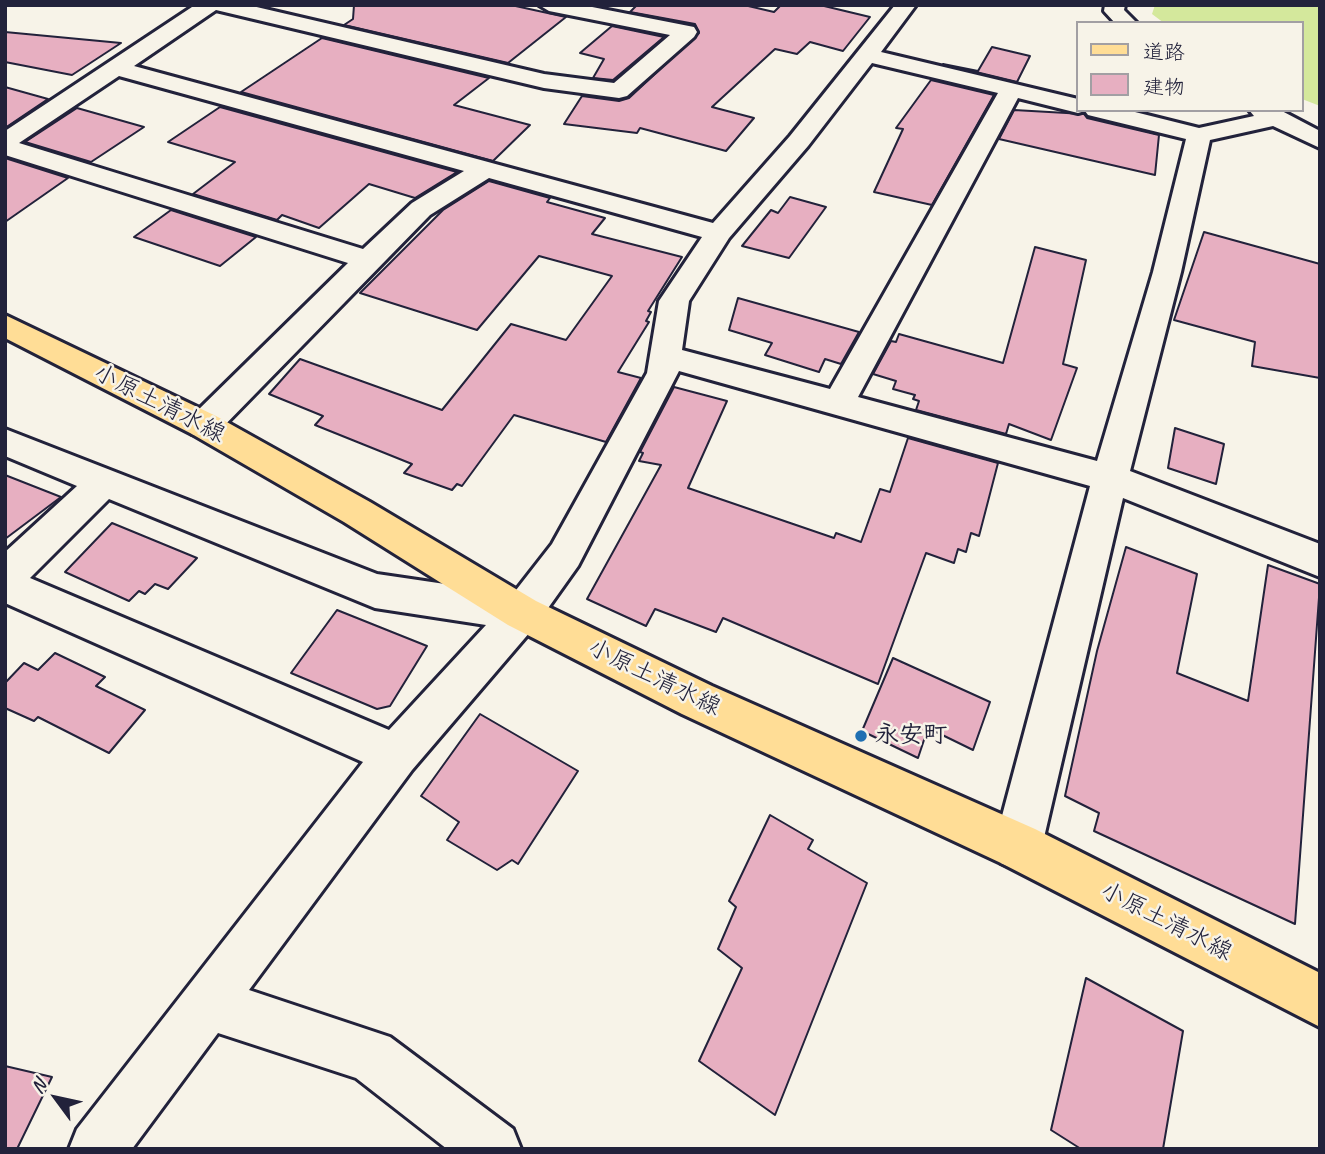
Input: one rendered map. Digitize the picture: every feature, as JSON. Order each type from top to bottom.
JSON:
[{"type":"main road","name":"小原土清水線","points":[[5,326],[204,425],[358,512],[522,613],[697,700],[1018,846],[1320,1001]]},
{"type":"street","points":[[5,144],[209,5]]},
{"type":"street","points":[[220,5],[544,80],[619,91],[686,32],[549,5]]},
{"type":"street","points":[[97,1149],[396,755],[522,613],[565,555],[663,373],[674,301],[719,233],[807,132],[906,5]]},
{"type":"street","points":[[1115,5],[1114,11],[1125,21]]},
{"type":"street","points":[[867,55],[1076,106]]},
{"type":"street","points":[[117,68],[719,233]]},
{"type":"street","points":[[838,404],[1011,90]]},
{"type":"street","points":[[1104,112],[1199,135],[1268,114],[1320,141]]},
{"type":"street","points":[[1018,846],[1110,478],[1167,272],[1199,135]]},
{"type":"street","points":[[5,144],[368,260]]},
{"type":"street","points":[[204,425],[421,209],[486,169]]},
{"type":"street","points":[[664,356],[1110,478],[1320,561]]},
{"type":"street","points":[[5,442],[375,591],[522,613]]},
{"type":"street","points":[[5,577],[104,482]]},
{"type":"street","points":[[5,585],[396,755]]},
{"type":"street","points":[[207,1003],[371,1056],[493,1149]]},
{"type":"green space","points":[[1155,5],[1320,5],[1320,106],[1304,100],[1304,21],[1161,21],[1152,14]]},
{"type":"building","points":[[354,5],[511,5],[566,17],[508,63],[344,25],[353,19]]},
{"type":"building","points":[[637,5],[744,5],[774,12],[781,5],[820,5],[870,17],[843,51],[810,42],[797,54],[775,49],[712,107],[754,118],[726,151],[640,128],[637,133],[564,124],[582,96],[619,101],[629,98],[699,33],[695,24],[630,12]]},
{"type":"building","points":[[612,26],[664,37],[613,80],[593,78],[604,59],[580,53]]},
{"type":"building","points":[[5,32],[121,43],[72,75],[5,62]]},
{"type":"building","points":[[322,38],[489,78],[454,105],[530,125],[493,161],[241,92]]},
{"type":"building","points":[[992,47],[1030,56],[1017,82],[943,64],[978,71]]},
{"type":"building","points":[[931,80],[994,95],[932,205],[874,192],[903,129],[896,128]]},
{"type":"building","points":[[5,87],[48,99],[5,128]]},
{"type":"building","points":[[220,107],[457,172],[415,198],[369,184],[319,228],[282,215],[277,220],[193,194],[235,162],[168,142]]},
{"type":"building","points":[[77,108],[144,127],[91,162],[25,142]]},
{"type":"building","points":[[1014,110],[1084,114],[1087,118],[1159,135],[1155,175],[999,139]]},
{"type":"building","points":[[5,158],[68,178],[5,222]]},
{"type":"building","points":[[489,181],[550,198],[547,202],[605,218],[592,234],[682,257],[648,311],[651,312],[646,321],[649,322],[618,372],[641,378],[606,442],[514,415],[462,486],[457,484],[452,490],[404,473],[412,464],[315,425],[323,416],[269,394],[300,359],[442,410],[511,324],[566,340],[612,276],[539,256],[477,330],[360,293],[443,210]]},
{"type":"building","points":[[790,197],[826,207],[789,258],[742,246],[771,210],[778,213]]},
{"type":"building","points":[[171,210],[256,237],[220,266],[134,237]]},
{"type":"building","points":[[1204,232],[1320,264],[1320,378],[1252,366],[1255,342],[1174,320]]},
{"type":"building","points":[[1035,247],[1086,260],[1063,364],[1077,368],[1051,440],[1009,424],[1006,434],[916,410],[919,401],[913,399],[915,395],[893,389],[896,381],[873,374],[891,341],[896,342],[899,334],[1003,363]]},
{"type":"building","points":[[738,298],[859,332],[841,364],[825,359],[819,372],[765,355],[772,343],[729,330]]},
{"type":"building","points":[[674,387],[727,401],[688,488],[834,538],[836,533],[861,542],[880,489],[890,492],[908,438],[998,463],[979,536],[971,533],[966,552],[958,549],[954,563],[926,553],[878,684],[723,618],[716,632],[655,609],[646,626],[587,599],[661,465],[639,461],[643,453],[640,452]]},
{"type":"building","points":[[1175,428],[1224,444],[1216,484],[1168,468]]},
{"type":"building","points":[[5,475],[61,497],[5,539]]},
{"type":"building","points":[[112,523],[197,558],[168,589],[155,584],[145,594],[139,591],[129,601],[65,572]]},
{"type":"building","points":[[1126,547],[1197,574],[1177,673],[1248,701],[1268,565],[1320,584],[1295,924],[1094,831],[1099,813],[1065,796],[1097,651]]},
{"type":"building","points":[[337,610],[427,646],[390,706],[377,709],[291,673]]},
{"type":"building","points":[[55,653],[105,677],[96,686],[145,710],[109,753],[38,717],[34,721],[5,708],[5,683],[24,663],[38,670]]},
{"type":"building","points":[[893,658],[990,702],[973,750],[928,728],[918,758],[862,731]]},
{"type":"building","points":[[480,714],[578,771],[518,864],[512,860],[497,870],[447,840],[459,822],[421,796]]},
{"type":"building","points":[[770,815],[813,840],[808,849],[867,883],[775,1115],[699,1061],[742,968],[718,949],[736,907],[729,901]]},
{"type":"building","points":[[1086,978],[1183,1031],[1163,1149],[1081,1149],[1051,1130]]},
{"type":"building","points":[[5,1066],[52,1077],[17,1149],[5,1149]]},
{"type":"place","name":"永安町","points":[[861,736]]}]
